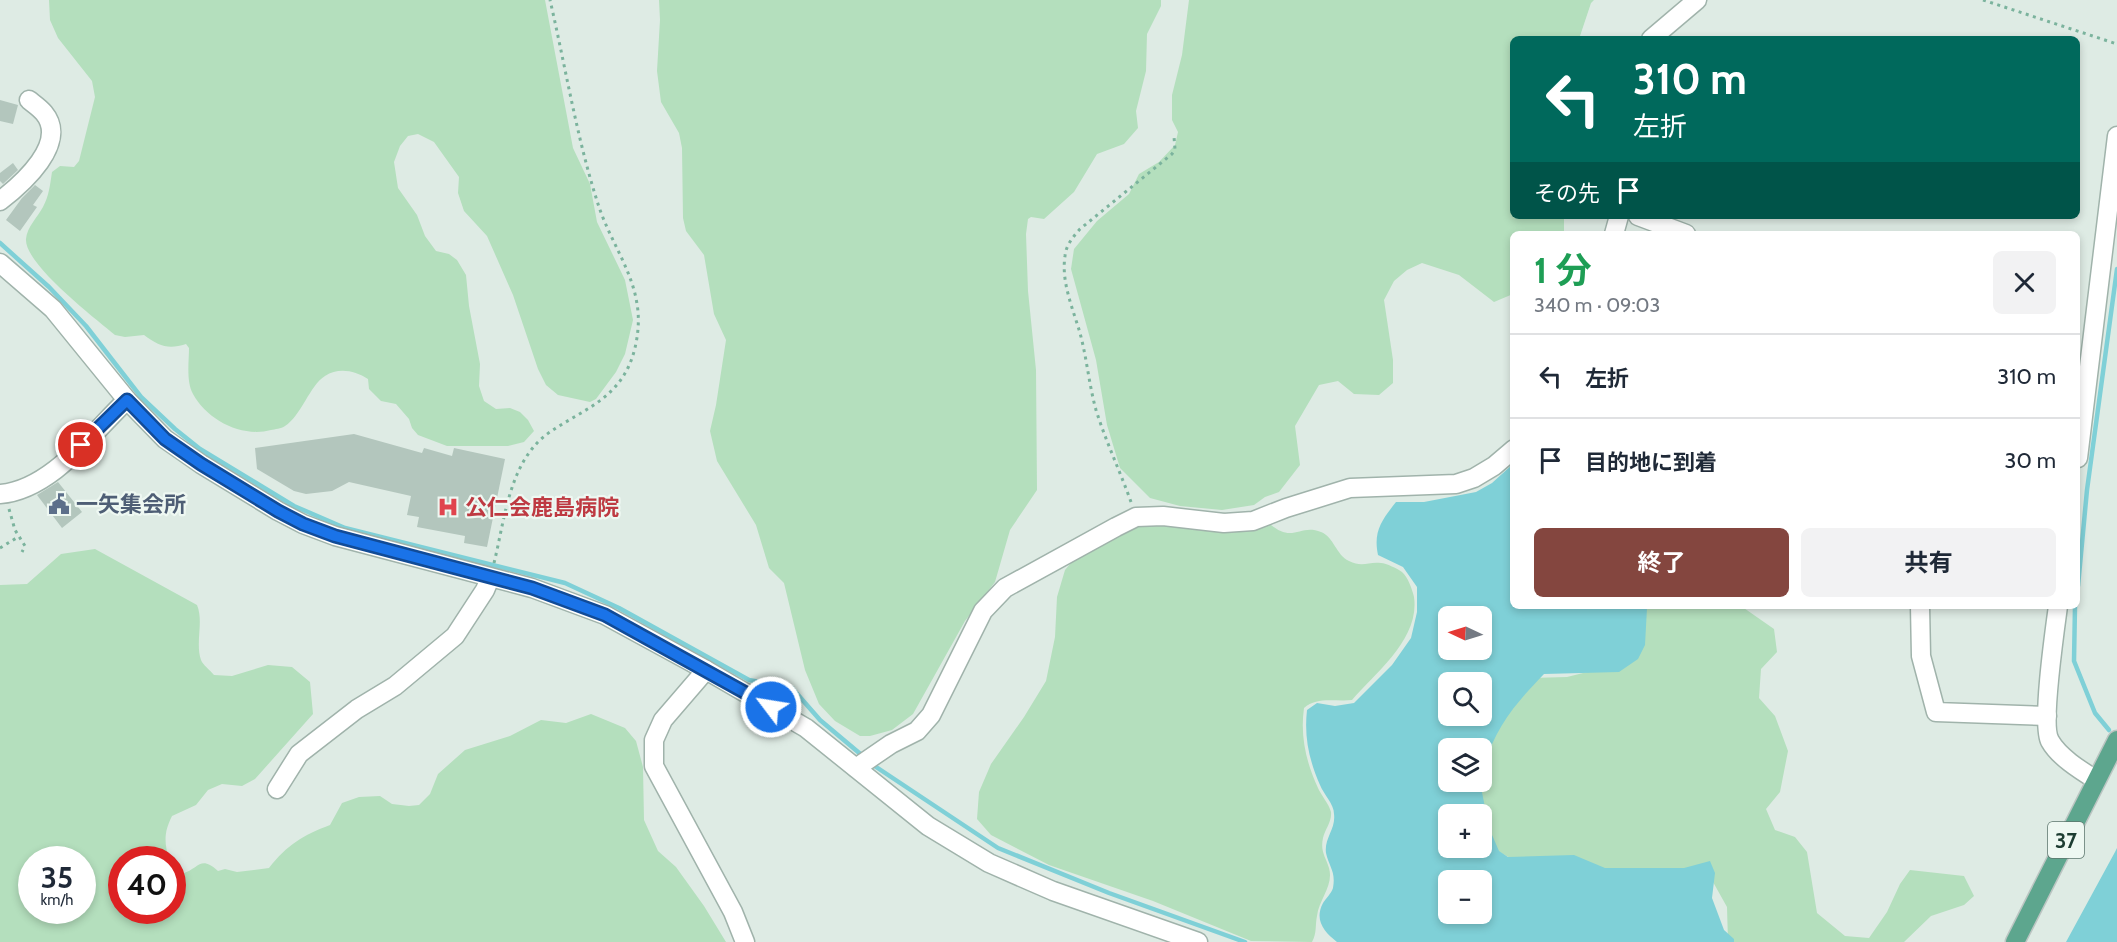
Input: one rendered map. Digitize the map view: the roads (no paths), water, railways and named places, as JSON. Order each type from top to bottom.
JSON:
[{"type":"main road","name":"37","points":[[2015,942],[2117,740]]},
{"type":"street","points":[[1655,36],[1697,0]]},
{"type":"street","points":[[0,201],[41,162],[47,151],[51,134],[48,121],[45,114],[30,100]]},
{"type":"street","points":[[2080,425],[2084,360],[2117,136]]},
{"type":"street","points":[[1646,219],[1678,231]]},
{"type":"street","points":[[0,263],[52,309],[127,400],[165,439],[201,464],[303,524],[335,536],[493,569],[543,592],[605,615],[706,670],[864,762],[928,826],[989,863],[1053,891],[1198,942]]},
{"type":"street","points":[[1,494],[16,492],[51,473],[127,400]]},
{"type":"street","points":[[864,762],[891,744],[917,731],[931,715],[983,610],[1005,588],[1136,517],[1163,516],[1224,523],[1253,521],[1350,488],[1456,484],[1474,478],[1494,466],[1510,452]]},
{"type":"street","points":[[277,789],[299,754],[357,709],[394,686],[455,636],[485,590],[493,569]]},
{"type":"street","points":[[1920,609],[1921,656],[1936,712],[2047,716]]},
{"type":"street","points":[[2058,609],[2047,716],[2049,740],[2081,771],[2096,780]]},
{"type":"street","points":[[706,670],[663,720],[654,740],[654,766],[733,912],[745,942]]},
{"type":"water","points":[[1510,467],[1510,609],[1647,609],[1645,645],[1638,659],[1619,672],[1544,674],[1514,708],[1492,745],[1492,738],[1438,738],[1438,792],[1482,792],[1484,804],[1438,804],[1438,858],[1492,858],[1492,835],[1499,851],[1508,857],[1574,855],[1605,868],[1684,868],[1710,861],[1715,873],[1712,898],[1724,930],[1734,939],[1734,942],[1337,942],[1328,934],[1320,920],[1320,909],[1332,890],[1334,882],[1326,848],[1334,814],[1310,757],[1306,730],[1307,710],[1317,703],[1335,706],[1354,703],[1392,665],[1411,638],[1417,612],[1417,587],[1403,567],[1378,555],[1377,539],[1380,526],[1396,502],[1424,502],[1476,492],[1492,483]]},
{"type":"water","points":[[2117,848],[2117,942],[2066,942],[2115,852]]},
{"type":"waterway","points":[[0,243],[49,287],[86,326],[141,397],[175,429],[200,449],[294,506],[345,528],[565,583],[619,608],[749,680],[792,688],[820,720],[864,757]]},
{"type":"waterway","points":[[2080,565],[2087,490],[2117,269]]},
{"type":"waterway","points":[[2075,609],[2074,661],[2095,713],[2109,730]]},
{"type":"waterway","points":[[870,763],[998,848],[1109,893],[1245,942]]},
{"type":"place","name":"一矢集会所","points":[[59,504]]},
{"type":"place","name":"公仁会鹿島病院","points":[[448,507]]}]
